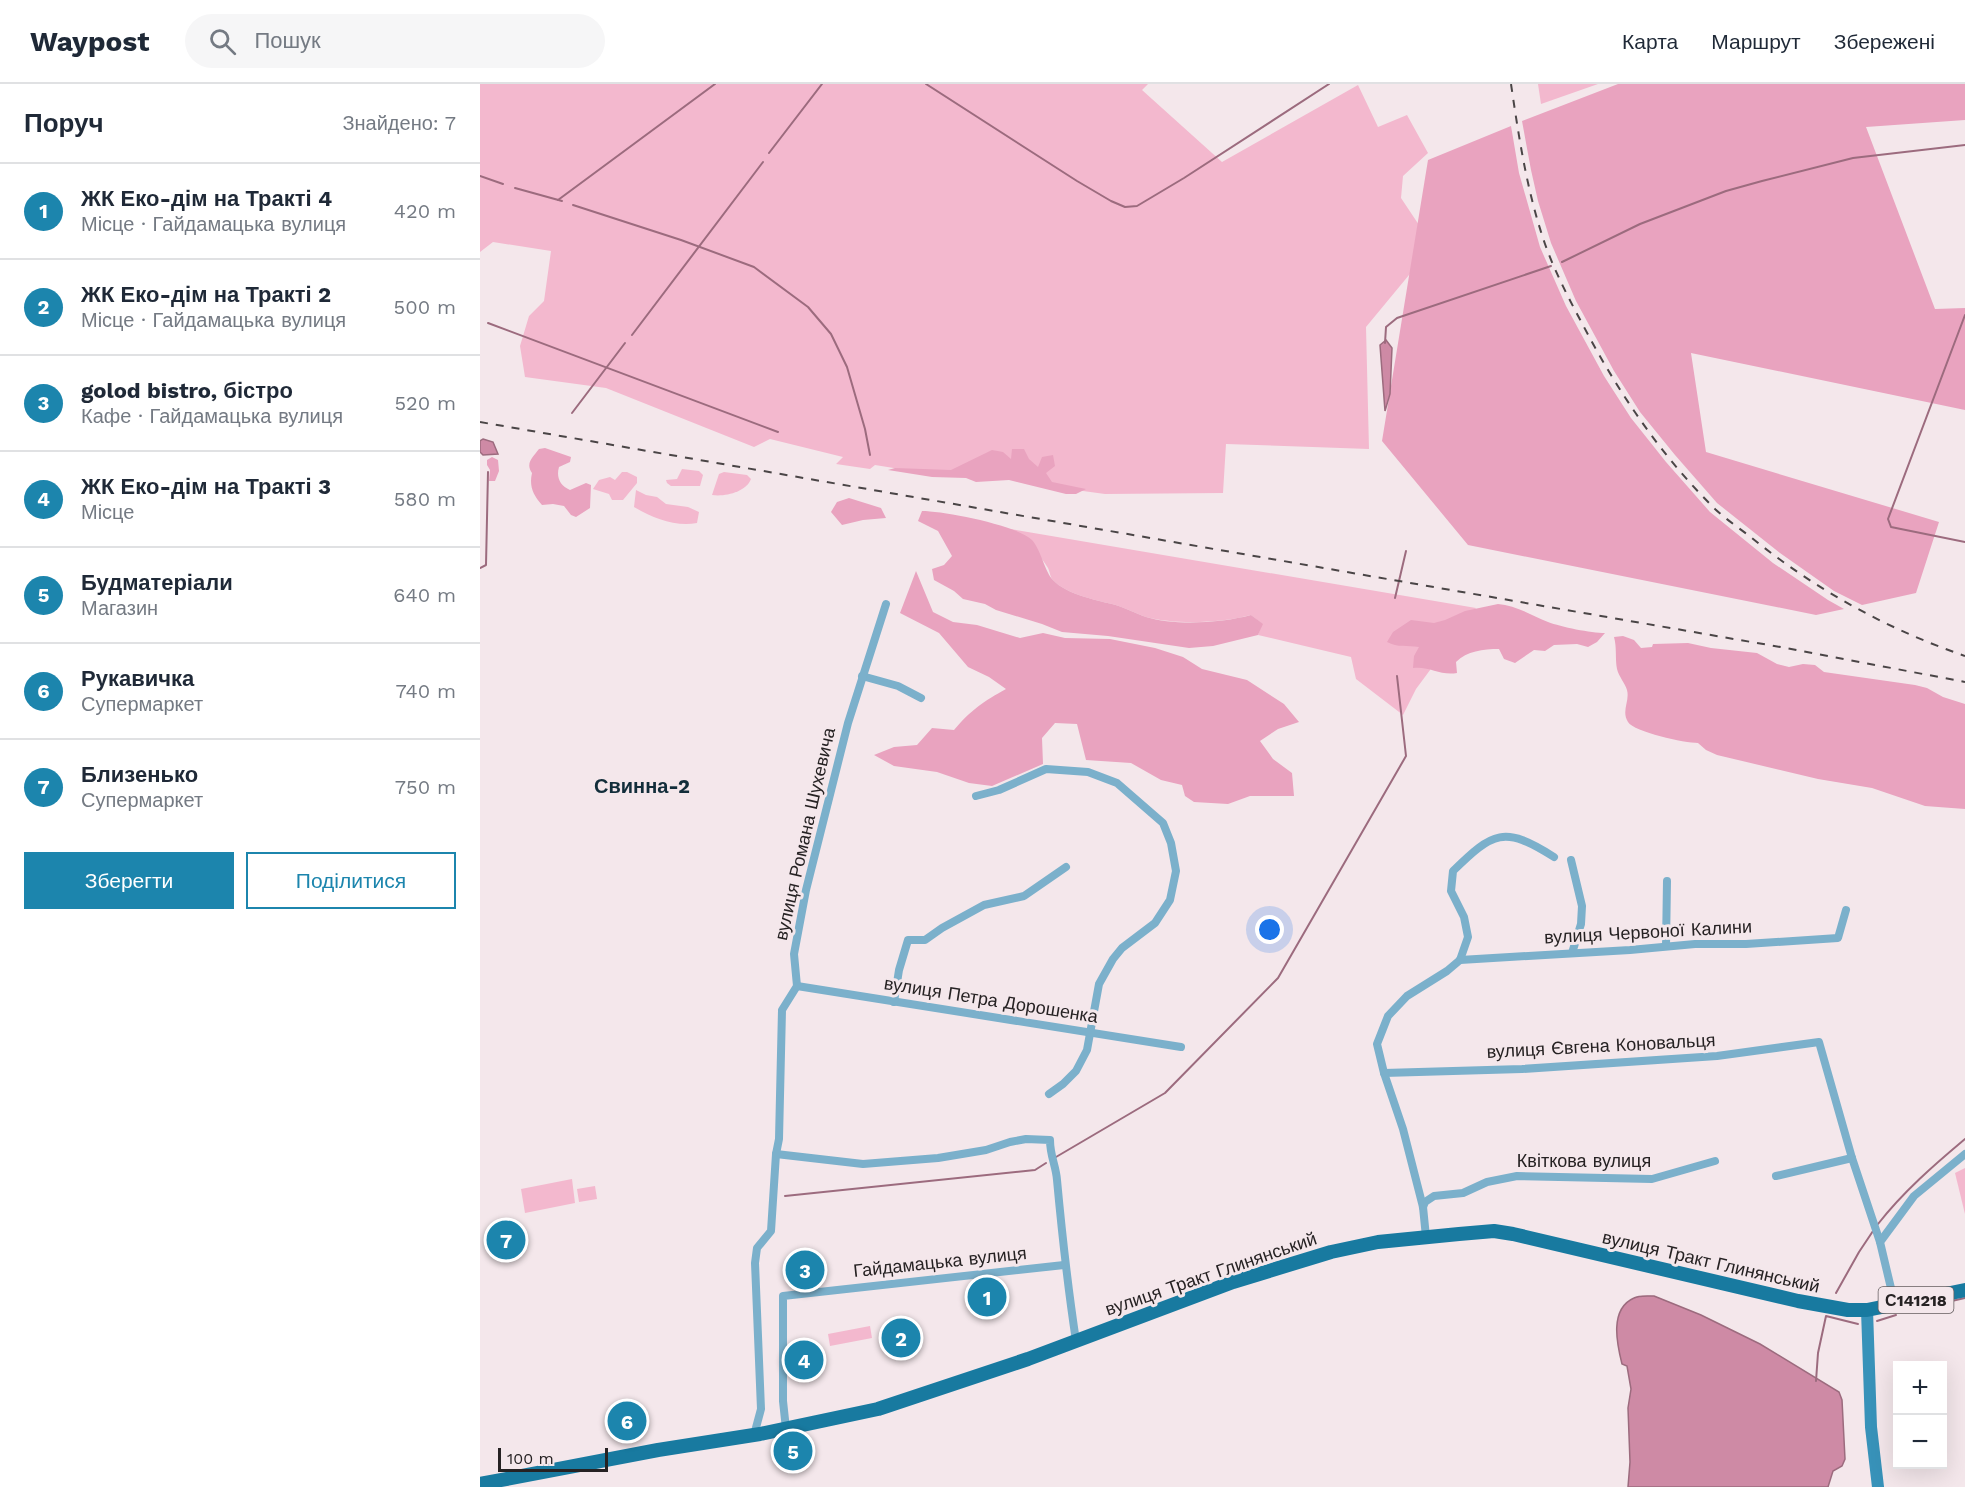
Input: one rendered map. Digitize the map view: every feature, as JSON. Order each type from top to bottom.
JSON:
[{"type":"main road","name":"вулиця Тракт Глинянський","points":[[480,1484],[658,1450],[757,1435],[878,1409],[957,1384],[1233,1282],[1331,1252],[1378,1242],[1478,1232],[1513,1234],[1798,1301],[1848,1310],[1867,1310],[1965,1290]]},
{"type":"main road","points":[[1867,1310],[1871,1427],[1878,1487]]},
{"type":"street","name":"вулиця Романа Шухевича","points":[[797,986],[794,954],[806,890],[862,676],[886,603]]},
{"type":"street","points":[[862,676],[898,686],[921,698]]},
{"type":"street","points":[[976,796],[999,790],[1046,769],[1088,772],[1117,783],[1163,823],[1172,843],[1176,871],[1170,900],[1155,923],[1122,948],[1113,959],[1099,984],[1087,1050],[1076,1071],[1049,1094]]},
{"type":"street","points":[[1426,1237],[1423,1207],[1403,1129],[1377,1044],[1388,1016],[1407,996],[1460,960],[1468,937],[1464,917],[1451,891],[1453,872],[1477,848],[1500,835],[1519,837],[1554,857]]},
{"type":"street","points":[[1571,860],[1582,906],[1581,924],[1572,953]]},
{"type":"street","points":[[894,1002],[899,970],[908,940],[925,940],[984,905],[1024,896],[1066,867]]},
{"type":"street","points":[[1666,881],[1666,946]]},
{"type":"street","name":"вулиця Червоної Калини","points":[[1460,960],[1666,946],[1838,938],[1846,910]]},
{"type":"street","points":[[757,1435],[761,1409],[755,1263],[757,1248],[771,1231],[779,1139],[782,1010],[797,986]]},
{"type":"street","name":"вулиця Петра Дорошенка","points":[[797,986],[1181,1047]]},
{"type":"street","name":"вулиця Євгена Коновальця","points":[[1384,1073],[1522,1069],[1707,1057],[1819,1042],[1852,1158]]},
{"type":"street","points":[[776,1154],[863,1164],[938,1158],[986,1150],[1026,1139],[1050,1140],[1050,1154],[1057,1176],[1064,1265],[1076,1341]]},
{"type":"street","points":[[1880,1242],[1914,1196],[1965,1154]]},
{"type":"street","points":[[1776,1176],[1852,1158],[1880,1242],[1895,1305]]},
{"type":"street","name":"Квіткова вулиця","points":[[1423,1207],[1425,1202],[1434,1197],[1463,1192],[1487,1182],[1517,1176],[1652,1179],[1715,1161]]},
{"type":"street","name":"Гайдамацька вулиця","points":[[786,1429],[783,1401],[783,1296],[1064,1265]]},
{"type":"shaded area","points":[[480,84],[1148,84],[1142,90],[1222,162],[1358,85],[1378,127],[1407,115],[1428,153],[1403,176],[1401,198],[1433,246],[1366,327],[1369,449],[1226,444],[1223,493],[1105,494],[1039,485],[1009,467],[937,475],[875,465],[870,469],[836,464],[843,457],[770,439],[754,447],[606,388],[525,377],[520,346],[529,316],[544,301],[551,251],[493,242],[480,252]]},
{"type":"shaded area","points":[[1538,84],[1598,84],[1541,104]]},
{"type":"shaded area","points":[[1618,84],[1965,84],[1965,120],[1866,127],[1935,309],[1965,308],[1965,410],[1691,353],[1706,452],[1939,522],[1916,593],[1862,605],[1834,591],[1780,553],[1717,503],[1640,412],[1614,371],[1576,301],[1551,243],[1538,201],[1522,121]]},
{"type":"shaded area","points":[[1511,126],[1519,173],[1540,247],[1566,306],[1604,376],[1631,418],[1710,512],[1773,563],[1844,609],[1816,615],[1468,545],[1382,441],[1428,160]]},
{"type":"shaded area","points":[[1386,340],[1392,348],[1390,394],[1385,411],[1380,345]]},
{"type":"shaded area","points":[[483,439],[493,442],[498,454],[483,455],[480,452],[480,441]]},
{"type":"shaded area","points":[[545,448],[571,457],[570,462],[559,467],[561,484],[570,490],[586,483],[591,485],[590,508],[576,517],[571,515],[564,506],[542,505],[534,494],[529,466],[532,457],[539,449]]},
{"type":"shaded area","points":[[1012,449],[1024,449],[1029,459],[1038,467],[1042,457],[1053,455],[1055,466],[1046,473],[1052,482],[1086,489],[1076,494],[1066,494],[1009,480],[976,482],[966,478],[932,477],[888,470],[895,468],[951,470],[992,450],[1003,452],[1011,459]]},
{"type":"shaded area","points":[[492,457],[498,460],[499,471],[495,481],[489,481],[490,470],[487,460]]},
{"type":"shaded area","points":[[682,469],[699,471],[703,475],[700,486],[671,486],[667,483],[666,480],[677,479]]},
{"type":"shaded area","points":[[622,472],[637,477],[637,483],[623,500],[612,500],[609,494],[593,489],[599,480],[610,477],[615,480]]},
{"type":"shaded area","points":[[724,472],[747,475],[751,479],[745,487],[734,493],[712,495],[719,474]]},
{"type":"shaded area","points":[[636,490],[657,497],[666,504],[688,507],[699,512],[697,523],[672,523],[641,511],[634,507]]},
{"type":"shaded area","points":[[849,498],[881,508],[886,518],[842,525],[831,512],[837,502]]},
{"type":"shaded area","points":[[922,511],[979,520],[1024,534],[1035,544],[1053,580],[1065,589],[1081,596],[1116,605],[1146,617],[1171,622],[1226,620],[1251,615],[1263,624],[1258,635],[1213,646],[1189,648],[1062,632],[996,610],[985,604],[963,599],[934,580],[932,569],[944,565],[952,556],[938,531],[918,521]]},
{"type":"shaded area","points":[[1010,529],[1476,608],[1416,689],[1403,715],[1356,679],[1351,657],[1258,635],[1262,624],[1251,615],[1213,621],[1158,620],[1073,593],[1053,580],[1048,568],[1032,546]]},
{"type":"shaded area","points":[[916,571],[933,612],[953,622],[977,625],[1020,638],[1043,633],[1065,638],[1110,639],[1155,648],[1183,657],[1202,669],[1247,680],[1284,704],[1299,722],[1278,729],[1260,741],[1273,759],[1292,773],[1294,796],[1250,796],[1228,804],[1194,802],[1185,796],[1182,785],[1161,780],[1131,763],[1086,760],[1077,724],[1055,723],[1042,738],[1043,764],[992,786],[969,783],[937,772],[894,766],[874,755],[894,747],[917,745],[932,728],[954,730],[978,707],[1006,689],[989,677],[968,667],[939,633],[900,613]]},
{"type":"shaded area","points":[[1498,604],[1517,608],[1560,626],[1605,633],[1597,642],[1588,647],[1577,644],[1554,645],[1545,651],[1534,650],[1515,663],[1504,659],[1499,649],[1476,651],[1456,662],[1457,673],[1451,674],[1425,668],[1413,668],[1414,656],[1419,647],[1399,646],[1387,642],[1393,632],[1411,620],[1434,623],[1465,611]]},
{"type":"shaded area","points":[[1623,636],[1634,640],[1641,648],[1652,647],[1653,644],[1688,643],[1757,653],[1777,664],[1789,667],[1803,664],[1815,665],[1824,672],[1915,685],[1965,704],[1965,809],[1925,806],[1872,788],[1818,779],[1717,755],[1698,743],[1660,736],[1632,726],[1626,718],[1627,690],[1616,665],[1614,637]]},
{"type":"shaded area","points":[[1965,1168],[1965,1214],[1955,1173]]},
{"type":"shaded area","points":[[572,1179],[575,1203],[525,1213],[521,1189]]},
{"type":"shaded area","points":[[595,1186],[597,1199],[579,1202],[577,1189]]},
{"type":"shaded area","points":[[1654,1296],[1701,1315],[1760,1344],[1839,1392],[1842,1400],[1845,1459],[1842,1466],[1833,1471],[1828,1487],[1628,1487],[1630,1462],[1628,1408],[1631,1389],[1627,1366],[1622,1364],[1618,1347],[1618,1318],[1626,1303],[1634,1298]]},
{"type":"shaded area","points":[[870,1326],[872,1338],[830,1346],[828,1334]]},
{"type":"waterway","points":[[558,200],[715,84]]},
{"type":"waterway","points":[[769,153],[822,84]]},
{"type":"waterway","points":[[926,84],[1077,181],[1125,207],[1137,206],[1184,178],[1329,84]]},
{"type":"waterway","points":[[1562,262],[1640,224],[1726,191],[1853,158],[1965,145]]},
{"type":"waterway","points":[[632,335],[763,162]]},
{"type":"waterway","points":[[480,176],[503,184]]},
{"type":"waterway","points":[[515,188],[562,201]]},
{"type":"waterway","points":[[573,205],[681,240],[754,267],[808,307],[831,334],[847,367],[870,455]]},
{"type":"waterway","points":[[1385,343],[1386,327],[1397,318],[1551,266]]},
{"type":"waterway","points":[[1965,315],[1888,519],[1891,527],[1965,542]]},
{"type":"waterway","points":[[488,323],[778,432]]},
{"type":"waterway","points":[[572,413],[625,343]]},
{"type":"waterway","points":[[480,568],[486,565],[488,472]]},
{"type":"waterway","points":[[1395,598],[1406,551]]},
{"type":"waterway","points":[[1056,1157],[1165,1093],[1278,978],[1406,756],[1397,676]]},
{"type":"waterway","points":[[1878,1224],[1908,1190],[1965,1139]]},
{"type":"waterway","points":[[785,1196],[1035,1170],[1046,1163]]},
{"type":"waterway","points":[[1836,1293],[1873,1231]]},
{"type":"waterway","points":[[1921,1308],[1965,1298]]},
{"type":"waterway","points":[[1877,1321],[1896,1315]]},
{"type":"waterway","points":[[1816,1381],[1818,1353],[1826,1316],[1858,1324]]},
{"type":"railway","points":[[1511,84],[1528,185],[1550,257],[1592,342],[1646,429],[1678,469],[1717,511],[1801,575],[1880,621],[1965,656]]},
{"type":"railway","points":[[480,422],[1786,648],[1965,682]]},
{"type":"place","name":"Близенько","points":[[506,1240]]},
{"type":"place","name":"golod bistro, бістро","points":[[805,1270]]},
{"type":"place","name":"ЖК Еко-дім на Тракті 4","points":[[987,1297]]},
{"type":"place","name":"ЖК Еко-дім на Тракті 2","points":[[901,1338]]},
{"type":"place","name":"ЖК Еко-дім на Тракті 3","points":[[804,1360]]},
{"type":"place","name":"Рукавичка","points":[[627,1421]]},
{"type":"place","name":"Будматеріали","points":[[793,1451]]},
{"type":"district","name":"Свинна-2","points":[[642,786]]}]
